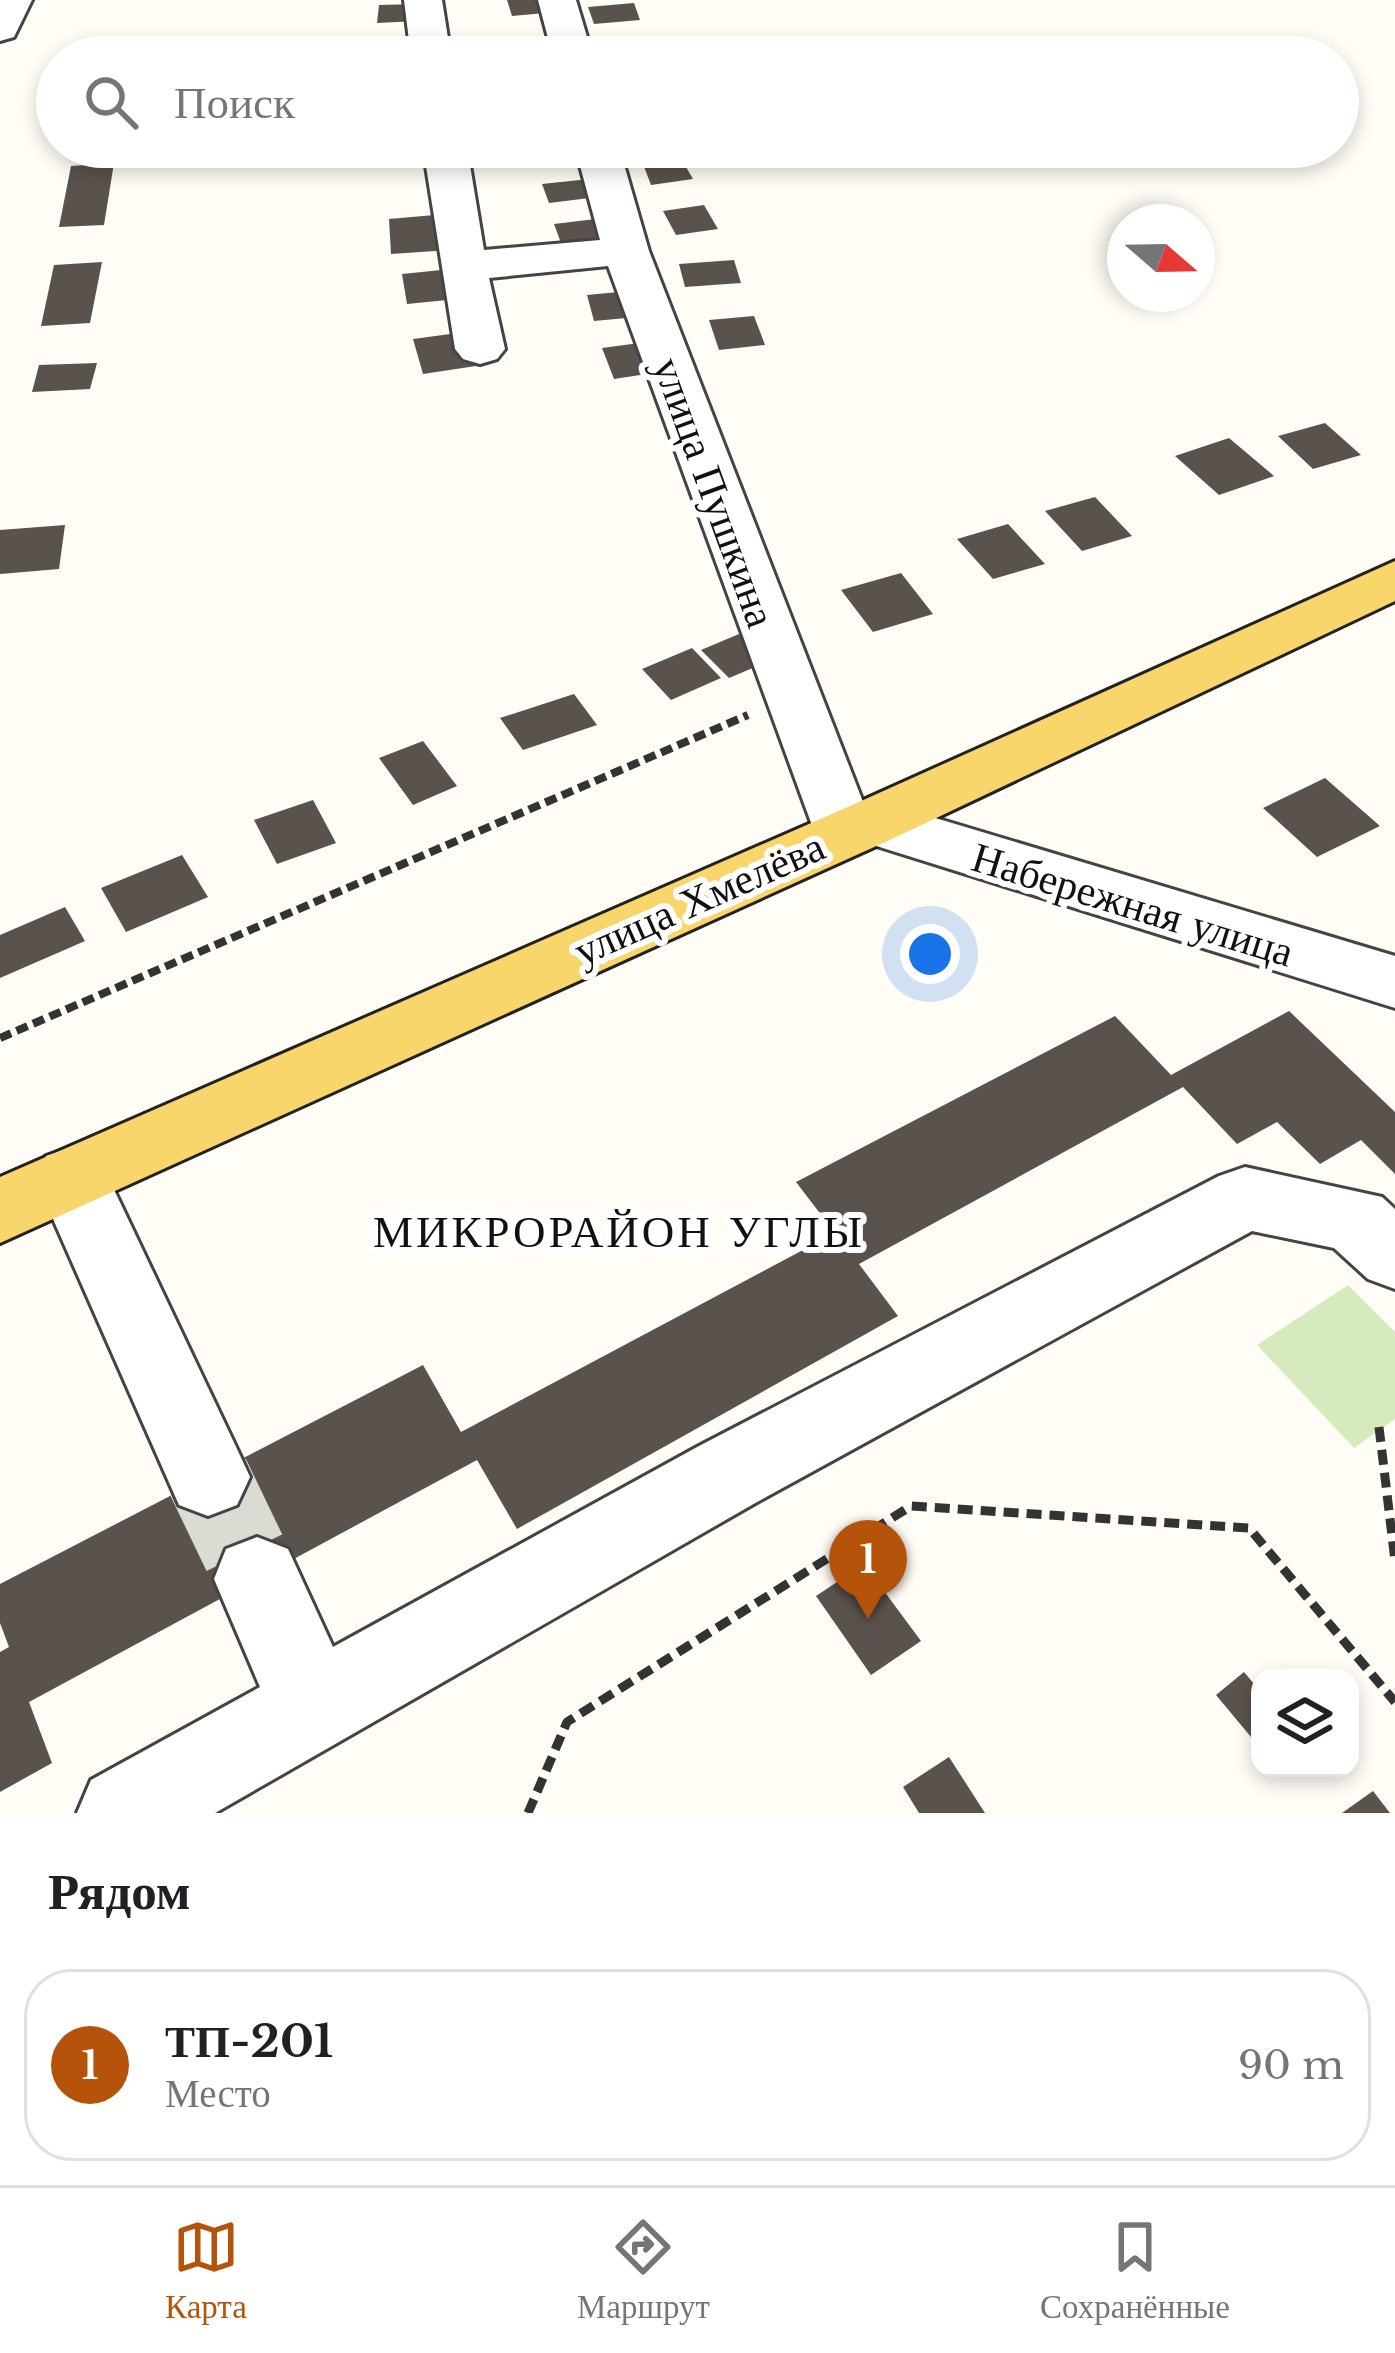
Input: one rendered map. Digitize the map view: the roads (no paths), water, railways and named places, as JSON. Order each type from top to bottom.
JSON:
[{"type":"main road","name":"улица Хмелёва","points":[[0,1211],[858,828],[1395,579]]},
{"type":"street","points":[[0,29],[13,0]]},
{"type":"street","points":[[422,0],[428,36]]},
{"type":"street","points":[[557,0],[567,36]]},
{"type":"street","points":[[448,168],[480,350]]},
{"type":"street","name":"улица Пушкина","points":[[603,168],[626,251],[790,698],[858,828]]},
{"type":"street","points":[[463,266],[626,251]]},
{"type":"street","name":"Набережная улица","points":[[858,828],[1395,982]]},
{"type":"street","points":[[72,1178],[208,1477]]},
{"type":"street","points":[[124,1813],[728,1474],[1245,1198],[1355,1220],[1395,1256]]},
{"type":"street","points":[[257,1579],[314,1706]]},
{"type":"tunnel","points":[[208,1477],[257,1579]]},
{"type":"place","name":"ТП-201","points":[[868,1619]]},
{"type":"district","name":"МИКРОРАЙОН УГЛЫ","points":[[619,1231]]}]
